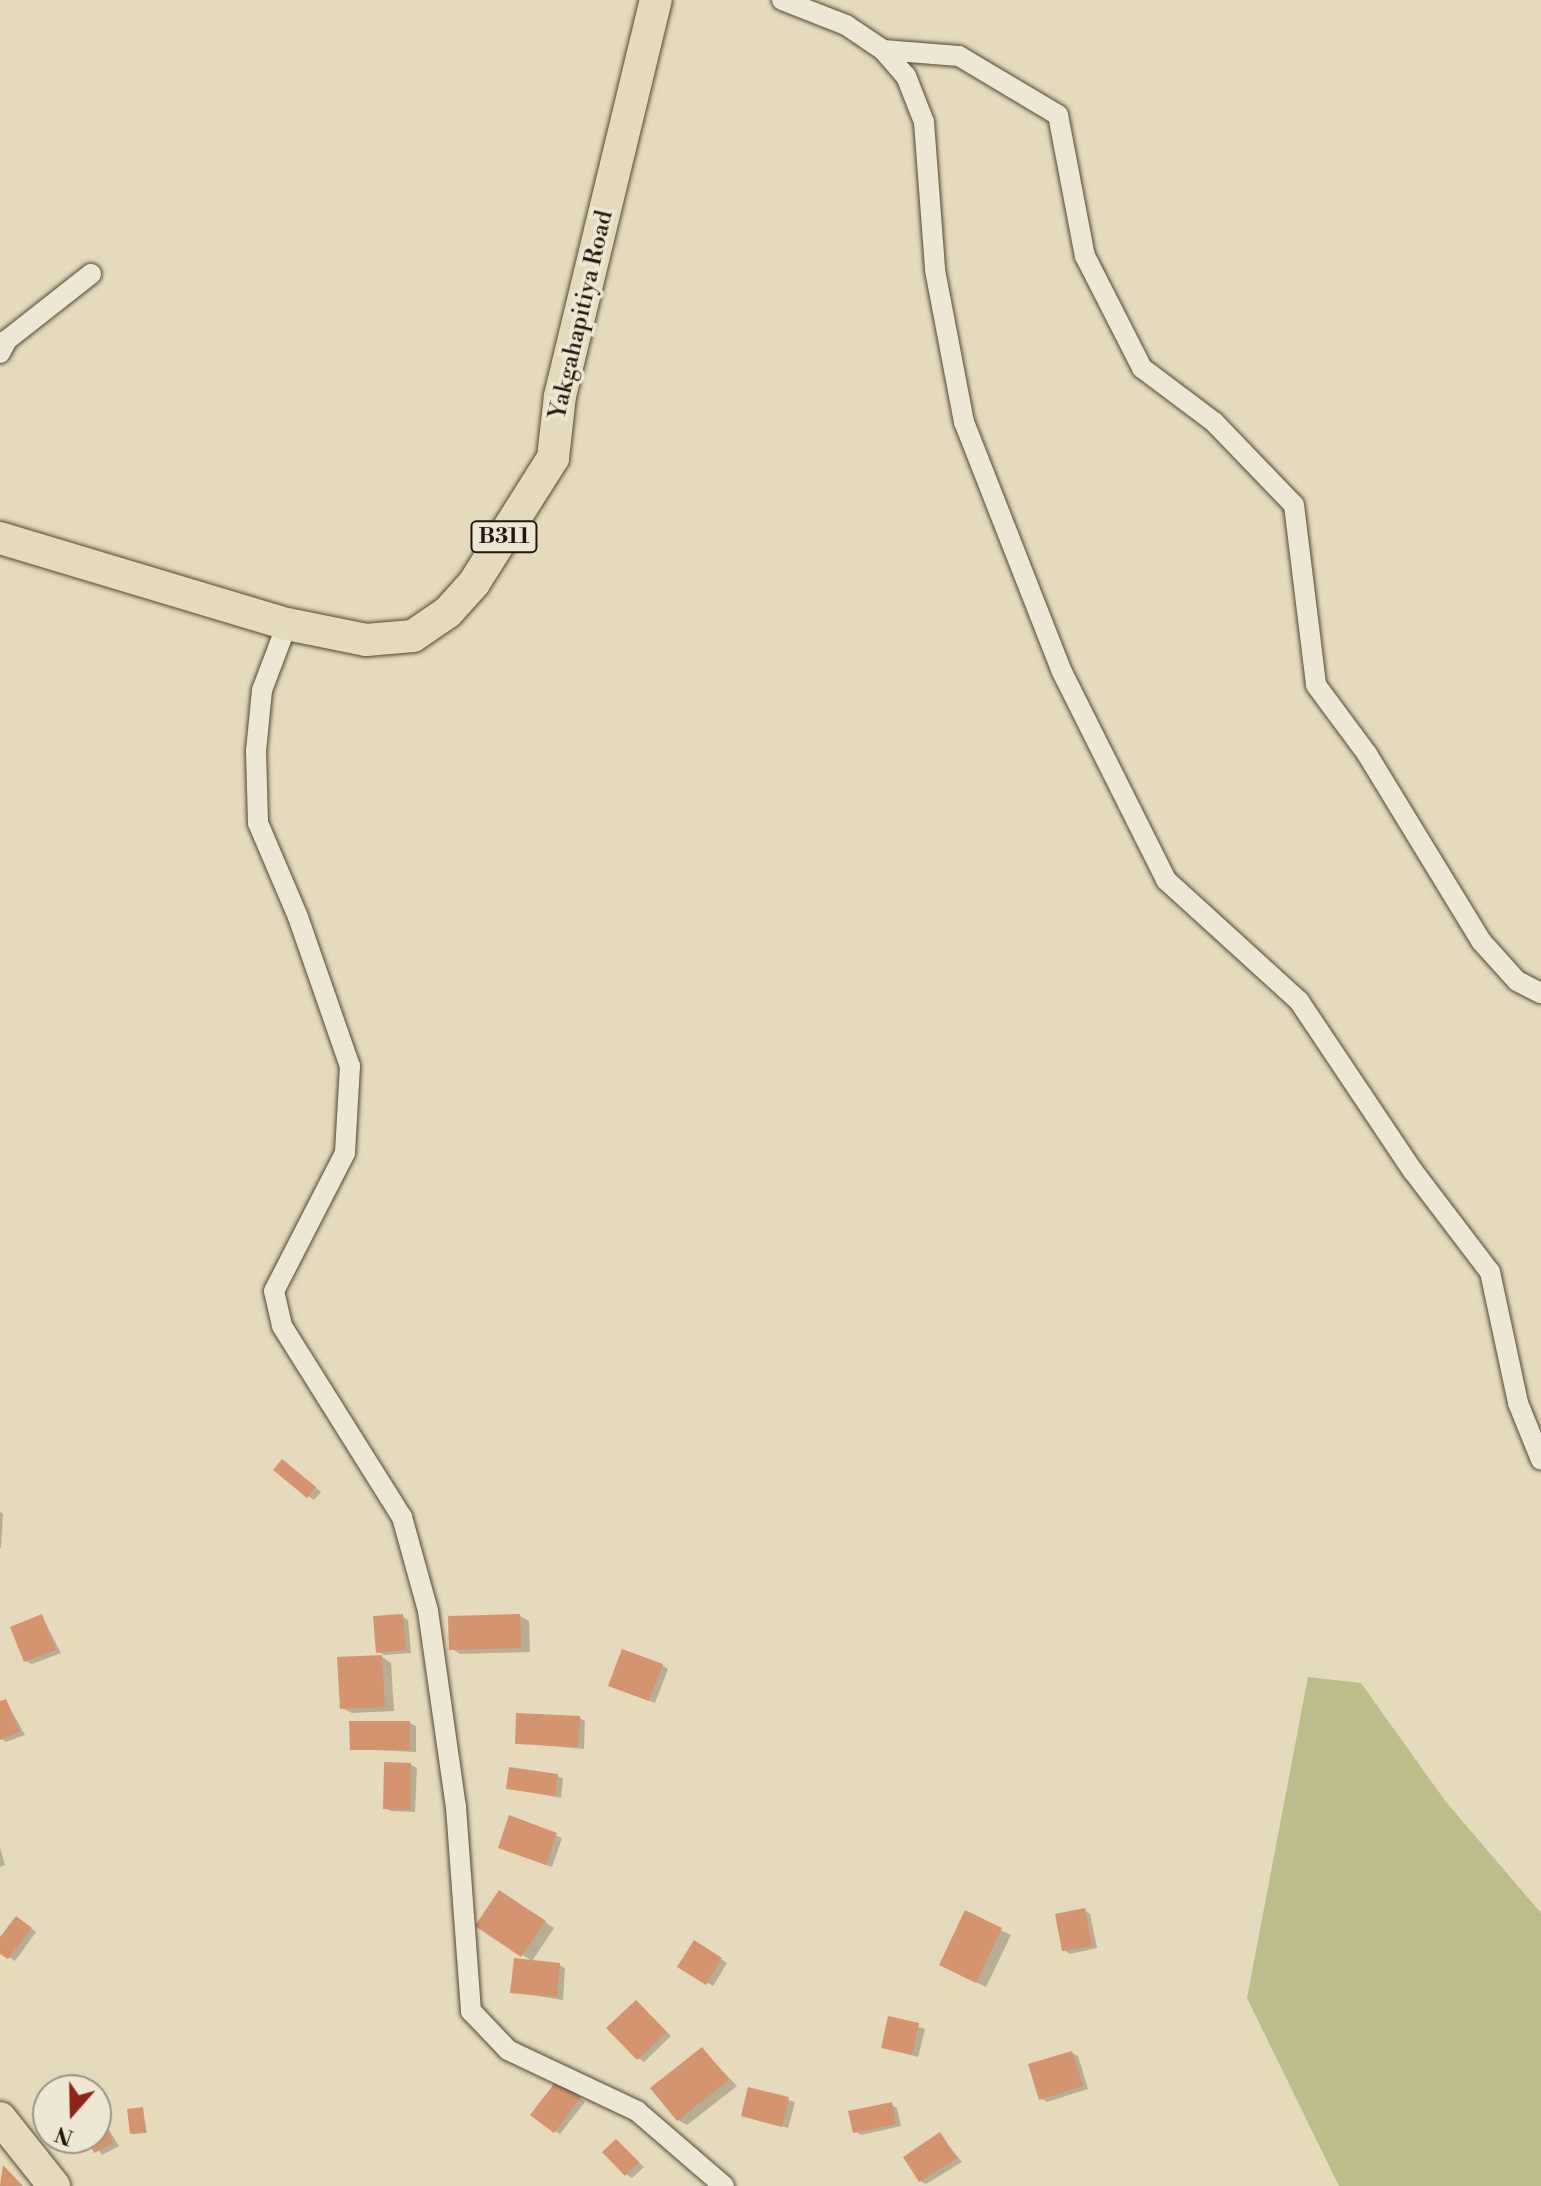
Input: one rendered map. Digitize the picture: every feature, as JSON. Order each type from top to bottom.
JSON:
[{"type":"main road","name":"Yakgahapitiya Road","points":[[0,538],[287,624],[366,640],[413,636],[448,612],[474,583],[553,458],[560,396],[656,0]]},
{"type":"main road","points":[[0,2118],[54,2186]]},
{"type":"street","points":[[782,0],[846,25],[883,50],[906,76],[924,122],[935,270],[964,422],[1061,670],[1166,880],[1299,1001],[1413,1171],[1490,1272],[1518,1403],[1541,1460]]},
{"type":"street","points":[[883,50],[959,56],[1058,115],[1085,256],[1142,368],[1214,422],[1294,505],[1316,685],[1367,754],[1481,941],[1517,981],[1541,993]]},
{"type":"street","points":[[0,353],[7,340],[91,274]]},
{"type":"street","points":[[287,624],[262,690],[256,751],[258,823],[298,917],[350,1066],[345,1153],[274,1291],[282,1326],[402,1517],[428,1611],[456,1807],[471,2011],[508,2050],[637,2111],[724,2186]]},
{"type":"green space","points":[[1308,1677],[1361,1683],[1446,1802],[1541,1913],[1541,2186],[1339,2186],[1247,1998]]},
{"type":"building","points":[[282,1459],[316,1487],[307,1498],[273,1470]]},
{"type":"building","points":[[42,1614],[56,1650],[24,1662],[10,1627]]},
{"type":"building","points":[[403,1614],[406,1650],[376,1653],[373,1616]]},
{"type":"building","points":[[520,1614],[521,1648],[449,1650],[448,1616]]},
{"type":"building","points":[[622,1649],[663,1664],[649,1701],[608,1686]]},
{"type":"building","points":[[382,1655],[385,1707],[340,1709],[337,1657]]},
{"type":"building","points":[[6,1699],[20,1732],[0,1740],[0,1701]]},
{"type":"building","points":[[516,1713],[580,1716],[578,1747],[515,1744]]},
{"type":"building","points":[[349,1721],[410,1721],[410,1750],[350,1750]]},
{"type":"building","points":[[384,1762],[411,1763],[410,1810],[383,1809]]},
{"type":"building","points":[[509,1767],[558,1774],[555,1796],[506,1789]]},
{"type":"building","points":[[509,1815],[557,1833],[546,1865],[498,1848]]},
{"type":"building","points":[[499,1890],[546,1921],[521,1957],[475,1926]]},
{"type":"building","points":[[1085,1908],[1092,1946],[1062,1951],[1055,1914]]},
{"type":"building","points":[[965,1910],[1002,1928],[976,1983],[939,1965]]},
{"type":"building","points":[[16,1916],[32,1928],[8,1959],[0,1954],[0,1937]]},
{"type":"building","points":[[694,1940],[722,1958],[706,1985],[677,1967]]},
{"type":"building","points":[[514,1958],[560,1963],[557,1997],[510,1993]]},
{"type":"building","points":[[636,2000],[667,2032],[637,2060],[606,2028]]},
{"type":"building","points":[[888,2016],[919,2023],[912,2055],[881,2048]]},
{"type":"building","points":[[702,2047],[729,2080],[677,2121],[650,2088]]},
{"type":"building","points":[[1072,2051],[1083,2086],[1039,2100],[1028,2064]]},
{"type":"building","points":[[557,2080],[581,2097],[554,2133],[530,2115]]},
{"type":"building","points":[[748,2087],[789,2097],[782,2127],[741,2116]]},
{"type":"building","points":[[892,2102],[896,2124],[853,2133],[848,2111]]},
{"type":"building","points":[[143,2107],[146,2132],[130,2134],[127,2109]]},
{"type":"building","points":[[940,2132],[957,2158],[919,2182],[903,2157]]},
{"type":"building","points":[[616,2139],[639,2162],[625,2176],[602,2152]]},
{"type":"building","points":[[3,2165],[23,2186],[0,2186]]}]
